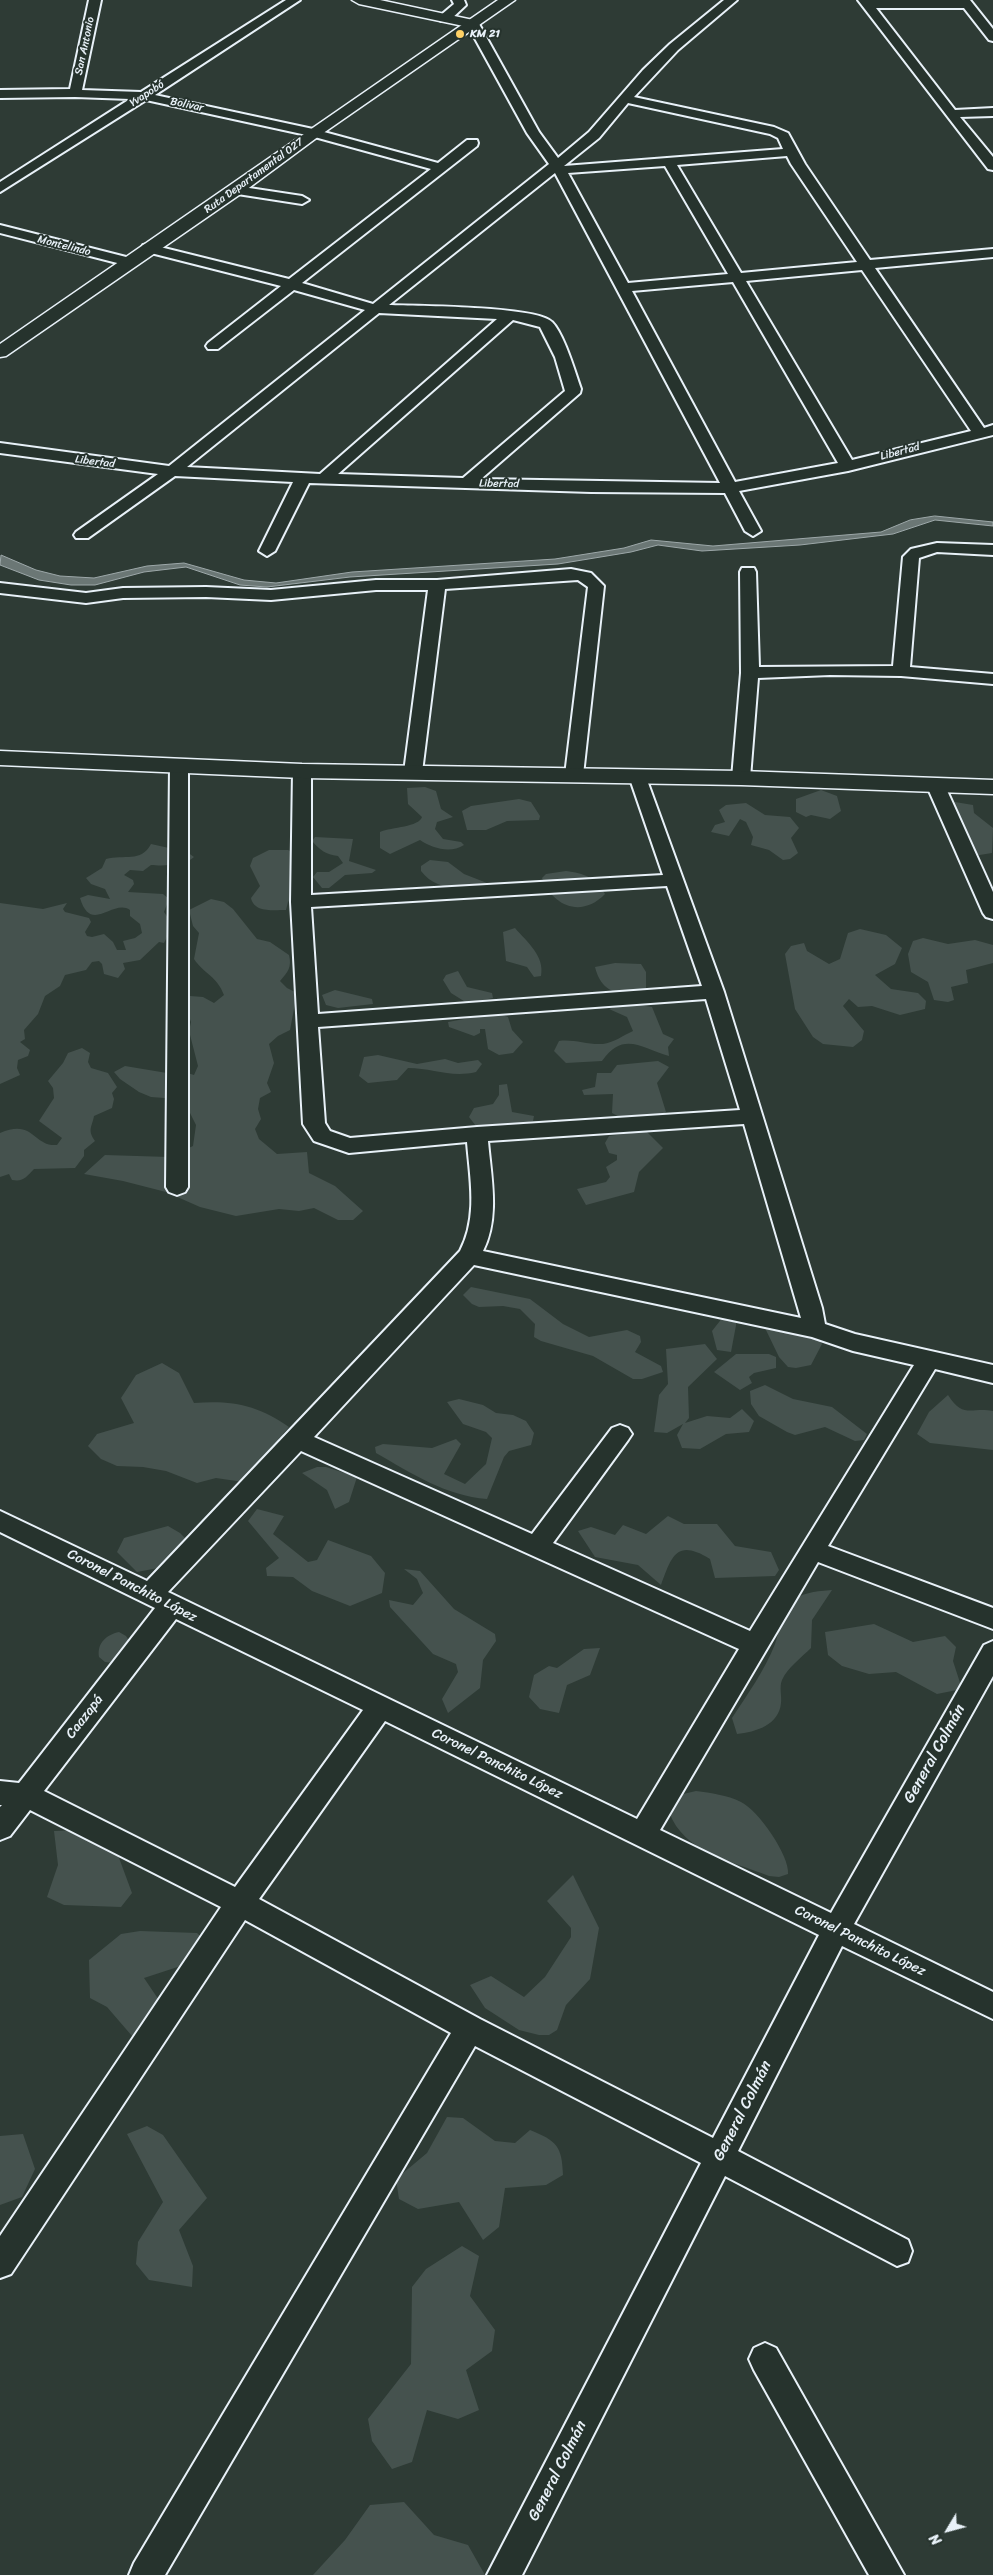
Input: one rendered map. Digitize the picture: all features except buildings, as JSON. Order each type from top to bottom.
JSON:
[{"type":"main road","points":[[359,0],[473,24]]},
{"type":"main road","name":"Ruta Departamental 027","points":[[0,352],[148,248],[236,190],[313,133],[508,0]]},
{"type":"main road","points":[[0,758],[302,770],[741,778],[993,786]]},
{"type":"street","name":"San Antonio","points":[[75,93],[95,0]]},
{"type":"street","name":"Yvapobó","points":[[0,188],[294,0]]},
{"type":"street","points":[[445,18],[458,8],[460,5],[458,0]]},
{"type":"street","points":[[82,535],[172,471],[557,167],[594,135],[648,73],[674,47],[731,0]]},
{"type":"street","points":[[866,2],[966,2],[993,36]]},
{"type":"street","points":[[866,2],[993,166]]},
{"type":"street","points":[[473,24],[533,133],[557,167],[728,488],[753,531]]},
{"type":"street","name":"Bolivar","points":[[0,94],[75,93],[144,96],[313,133],[442,168]]},
{"type":"street","points":[[627,99],[774,131],[783,136],[791,152],[867,264],[986,431]]},
{"type":"street","points":[[951,114],[993,112]]},
{"type":"street","points":[[213,346],[472,143]]},
{"type":"street","points":[[557,167],[669,162],[791,152]]},
{"type":"street","points":[[669,162],[848,466]]},
{"type":"street","points":[[236,190],[302,200]]},
{"type":"street","name":"Montelindo","points":[[0,229],[129,262]]},
{"type":"street","points":[[148,248],[290,284],[376,309],[510,315],[534,319],[546,324],[562,357],[573,389],[566,399],[467,483]]},
{"type":"street","points":[[623,288],[993,253]]},
{"type":"street","points":[[323,479],[510,315]]},
{"type":"street","name":"Libertad","points":[[0,448],[53,457],[172,471],[323,479],[728,488],[848,466],[986,431]]},
{"type":"street","points":[[267,551],[290,508],[303,478]]},
{"type":"street","points":[[901,671],[911,557],[913,553],[920,549],[932,548],[993,550]]},
{"type":"street","points":[[741,778],[750,673],[748,572]]},
{"type":"street","points":[[0,588],[86,598],[123,594],[206,592],[270,595],[376,585],[437,585],[571,574],[591,579],[596,586],[574,775]]},
{"type":"street","points":[[413,772],[437,585]]},
{"type":"street","points":[[750,673],[830,670],[901,671],[993,678]]},
{"type":"street","points":[[177,1187],[179,766]]},
{"type":"street","points":[[302,770],[301,902],[310,1021],[314,1124],[322,1136],[349,1146],[477,1134],[751,1116]]},
{"type":"street","points":[[638,776],[714,992],[811,1308],[814,1329]]},
{"type":"street","points":[[935,784],[993,913]]},
{"type":"street","points":[[301,902],[675,880]]},
{"type":"street","points":[[310,1021],[714,992]]},
{"type":"street","name":"Caazapá","points":[[0,1828],[13,1794],[160,1600],[298,1439],[469,1256],[478,1242],[482,1217],[477,1134]]},
{"type":"street","points":[[469,1256],[814,1329],[853,1342],[993,1374]]},
{"type":"street","points":[[642,1835],[812,1550],[929,1360]]},
{"type":"street","points":[[536,1547],[620,1434]]},
{"type":"street","points":[[298,1439],[756,1645]]},
{"type":"street","name":"Coronel Panchito López","points":[[0,1521],[993,2006]]},
{"type":"street","points":[[812,1550],[993,1619]]},
{"type":"street","name":"General Colmán","points":[[504,2575],[836,1930],[993,1652]]},
{"type":"street","points":[[0,2263],[240,1903],[380,1707]]},
{"type":"street","points":[[13,1794],[240,1903],[470,2028],[720,2157],[897,2252]]},
{"type":"street","points":[[146,2575],[470,2028]]},
{"type":"street","points":[[765,2359],[887,2575]]},
{"type":"shaded area","points":[[935,516],[993,522],[993,526],[935,520],[893,534],[800,545],[702,551],[658,545],[631,552],[558,564],[350,577],[267,587],[240,585],[186,567],[144,572],[95,585],[71,585],[39,580],[0,565],[1,555],[36,570],[60,576],[94,578],[147,566],[184,563],[244,580],[276,583],[352,572],[555,559],[624,548],[651,540],[713,546],[881,532],[910,520]]},
{"type":"shaded area","points":[[425,787],[436,791],[441,809],[453,817],[437,822],[435,829],[443,839],[461,842],[464,845],[459,848],[441,849],[420,840],[390,854],[380,848],[380,832],[411,825],[420,820],[422,817],[408,804],[407,788]]},
{"type":"shaded area","points":[[821,790],[837,796],[841,811],[830,819],[811,815],[806,817],[796,812],[796,799]]},
{"type":"shaded area","points":[[519,799],[531,802],[540,816],[539,820],[507,821],[486,830],[467,830],[462,811],[471,806]]},
{"type":"shaded area","points":[[955,802],[973,805],[974,813],[993,828],[992,853],[967,857],[947,817]]},
{"type":"shaded area","points":[[746,803],[765,815],[790,817],[799,828],[791,838],[798,853],[790,859],[783,860],[769,850],[751,845],[753,837],[746,822],[740,819],[729,836],[711,832],[715,825],[725,822],[719,810],[726,805]]},
{"type":"shaded area","points":[[315,837],[353,839],[349,861],[376,870],[372,873],[345,875],[329,888],[322,888],[313,877],[317,872],[329,872],[343,863],[338,856],[326,853],[318,847],[312,841]]},
{"type":"shaded area","points":[[151,844],[187,852],[194,857],[179,864],[151,865],[143,871],[130,870],[124,875],[133,880],[134,884],[128,892],[163,894],[169,899],[164,912],[173,925],[164,943],[159,942],[140,960],[123,963],[125,969],[118,978],[104,974],[102,964],[99,961],[92,962],[86,970],[65,975],[60,986],[45,996],[38,1014],[24,1030],[25,1039],[20,1042],[30,1050],[28,1056],[18,1060],[17,1068],[20,1075],[0,1084],[0,903],[43,909],[67,903],[63,909],[65,912],[89,918],[91,922],[85,932],[87,936],[92,937],[104,934],[113,942],[117,950],[126,950],[123,941],[135,938],[142,933],[140,924],[130,916],[130,910],[117,908],[96,915],[90,914],[85,909],[80,898],[88,895],[110,899],[105,889],[91,884],[86,878],[102,868],[106,859],[137,856],[147,850]]},
{"type":"shaded area","points":[[269,850],[288,850],[293,852],[297,892],[288,902],[286,910],[265,910],[256,906],[251,898],[260,886],[250,866],[253,858]]},
{"type":"shaded area","points":[[430,860],[448,862],[464,874],[487,883],[451,888],[435,883],[421,871],[421,866]]},
{"type":"shaded area","points":[[566,871],[589,877],[598,884],[605,894],[587,906],[569,906],[561,902],[553,896],[542,878],[546,874]]},
{"type":"shaded area","points":[[211,899],[224,902],[233,909],[257,939],[270,942],[289,955],[289,969],[280,981],[287,988],[297,993],[290,1030],[278,1036],[269,1044],[274,1063],[267,1083],[271,1092],[260,1098],[258,1109],[261,1119],[255,1129],[259,1139],[277,1154],[307,1152],[309,1173],[335,1186],[363,1211],[353,1220],[338,1220],[314,1208],[299,1211],[279,1209],[236,1216],[200,1207],[166,1192],[123,1181],[84,1174],[105,1155],[169,1157],[193,1146],[196,1125],[187,1107],[178,1099],[151,1097],[139,1092],[120,1079],[114,1072],[125,1066],[167,1073],[181,1071],[194,1075],[198,1066],[189,1031],[191,1022],[184,1004],[190,996],[203,997],[214,1003],[224,995],[218,983],[194,959],[199,933],[193,926],[189,910]]},
{"type":"shaded area","points":[[515,928],[538,956],[542,969],[541,976],[534,977],[527,967],[506,961],[503,932]]},
{"type":"shaded area","points":[[860,929],[886,935],[902,948],[895,964],[875,975],[891,989],[918,993],[926,1001],[925,1009],[900,1015],[872,1006],[858,1007],[849,999],[843,1006],[864,1031],[862,1040],[853,1047],[823,1044],[813,1037],[795,1009],[785,954],[791,946],[804,943],[807,951],[829,964],[840,959],[848,933]]},
{"type":"shaded area","points":[[923,938],[948,944],[975,940],[993,945],[993,963],[966,970],[968,983],[951,987],[954,1000],[948,1002],[934,1000],[928,982],[911,972],[908,954],[913,941]]},
{"type":"shaded area","points":[[615,963],[641,964],[646,972],[646,990],[621,993],[608,988],[602,983],[595,967]]},
{"type":"shaded area","points":[[458,971],[467,987],[492,993],[493,998],[467,1003],[451,993],[443,980],[446,975]]},
{"type":"shaded area","points":[[335,990],[372,999],[373,1004],[338,1008],[326,1005],[322,995]]},
{"type":"shaded area","points":[[624,1003],[652,1007],[663,1034],[674,1039],[668,1047],[669,1056],[642,1046],[626,1044],[618,1046],[602,1061],[566,1063],[554,1051],[559,1041],[603,1044],[615,1041],[633,1031],[627,1017],[609,1009]]},
{"type":"shaded area","points":[[496,1013],[508,1017],[512,1030],[523,1042],[513,1053],[499,1055],[488,1049],[485,1029],[480,1029],[480,1033],[474,1036],[449,1027],[448,1022]]},
{"type":"shaded area","points":[[82,1048],[90,1053],[88,1062],[91,1068],[108,1073],[117,1087],[112,1093],[114,1099],[112,1108],[94,1116],[91,1131],[95,1141],[84,1150],[84,1156],[75,1168],[34,1169],[19,1180],[12,1180],[9,1174],[0,1177],[0,1133],[11,1129],[20,1129],[27,1131],[43,1142],[57,1145],[62,1138],[39,1121],[54,1098],[53,1088],[48,1081],[63,1063],[68,1053]]},
{"type":"shaded area","points":[[378,1055],[417,1064],[445,1059],[458,1063],[478,1060],[482,1064],[476,1072],[467,1074],[408,1068],[397,1080],[368,1083],[359,1076],[364,1057]]},
{"type":"shaded area","points":[[658,1061],[669,1067],[657,1083],[666,1112],[651,1120],[639,1123],[628,1121],[612,1113],[613,1094],[584,1095],[582,1090],[595,1087],[597,1073],[611,1073],[617,1065]]},
{"type":"shaded area","points":[[507,1084],[512,1112],[534,1116],[533,1121],[506,1127],[476,1126],[469,1117],[474,1108],[493,1104],[499,1095],[499,1085]]},
{"type":"shaded area","points":[[646,1131],[663,1148],[639,1172],[634,1192],[586,1205],[577,1189],[606,1182],[610,1177],[606,1167],[617,1160],[617,1155],[609,1153],[605,1143],[609,1136]]},
{"type":"shaded area","points":[[471,1287],[530,1299],[563,1324],[589,1337],[627,1330],[640,1336],[641,1342],[635,1352],[661,1366],[663,1372],[642,1379],[633,1379],[593,1356],[541,1341],[534,1337],[535,1324],[520,1309],[503,1306],[479,1307],[472,1304],[463,1295]]},
{"type":"shaded area","points":[[723,1317],[737,1320],[731,1352],[717,1350],[712,1331]]},
{"type":"shaded area","points":[[794,1325],[811,1328],[822,1344],[811,1365],[796,1368],[788,1367],[779,1357],[765,1328]]},
{"type":"shaded area","points":[[705,1344],[717,1359],[688,1387],[689,1418],[685,1423],[707,1416],[730,1418],[742,1409],[754,1421],[749,1432],[726,1434],[700,1449],[682,1448],[677,1435],[683,1424],[667,1433],[654,1432],[659,1395],[668,1384],[666,1349]]},
{"type":"shaded area","points":[[736,1354],[769,1354],[776,1357],[776,1368],[754,1373],[749,1377],[752,1383],[740,1390],[714,1372]]},
{"type":"shaded area","points":[[162,1363],[179,1373],[194,1403],[233,1403],[255,1409],[289,1427],[283,1434],[279,1453],[243,1482],[216,1478],[197,1483],[166,1471],[143,1467],[117,1466],[101,1459],[88,1446],[97,1434],[134,1423],[121,1398],[136,1375]]},
{"type":"shaded area","points":[[765,1385],[793,1399],[832,1407],[867,1434],[864,1440],[855,1441],[825,1427],[795,1435],[787,1432],[759,1416],[751,1404],[750,1391]]},
{"type":"shaded area","points":[[948,1395],[963,1410],[993,1411],[993,1450],[930,1443],[917,1434],[929,1412]]},
{"type":"shaded area","points":[[459,1399],[483,1405],[496,1413],[513,1415],[526,1421],[534,1433],[531,1445],[509,1451],[504,1457],[487,1499],[472,1497],[443,1488],[416,1476],[376,1453],[375,1447],[383,1444],[432,1448],[456,1439],[461,1444],[444,1474],[465,1484],[486,1464],[492,1438],[486,1432],[463,1424],[447,1402]]},
{"type":"shaded area","points":[[317,1467],[326,1467],[357,1477],[349,1502],[335,1509],[327,1490],[302,1473]]},
{"type":"shaded area","points":[[257,1509],[284,1516],[273,1534],[308,1562],[317,1560],[328,1540],[371,1556],[385,1573],[382,1593],[350,1606],[312,1591],[293,1577],[267,1576],[266,1568],[279,1558],[248,1521]]},
{"type":"shaded area","points":[[668,1516],[684,1524],[717,1524],[735,1546],[771,1552],[779,1570],[775,1576],[715,1578],[710,1559],[690,1550],[677,1553],[669,1565],[661,1585],[638,1565],[595,1557],[578,1531],[591,1527],[615,1535],[623,1525],[646,1534]]},
{"type":"shaded area","points":[[168,1526],[180,1533],[189,1542],[164,1571],[158,1568],[137,1572],[117,1552],[124,1538]]},
{"type":"shaded area","points":[[404,1569],[420,1571],[454,1609],[495,1634],[496,1641],[483,1660],[480,1688],[448,1713],[442,1699],[458,1672],[456,1664],[433,1654],[390,1607],[389,1600],[413,1605],[423,1593],[417,1579]]},
{"type":"shaded area","points":[[832,1590],[812,1620],[811,1648],[791,1667],[782,1680],[781,1703],[776,1717],[759,1729],[737,1734],[732,1718],[771,1654],[777,1639],[781,1618],[786,1608],[798,1597]]},
{"type":"shaded area","points":[[874,1624],[913,1642],[945,1636],[956,1647],[953,1661],[962,1689],[937,1694],[896,1672],[869,1674],[842,1666],[828,1655],[825,1632]]},
{"type":"shaded area","points":[[119,1632],[126,1636],[130,1642],[114,1663],[105,1662],[99,1657],[99,1648],[103,1640]]},
{"type":"shaded area","points":[[600,1648],[590,1675],[567,1685],[559,1713],[540,1709],[529,1697],[534,1675],[549,1666],[557,1668],[584,1649]]},
{"type":"shaded area","points":[[696,1791],[741,1802],[756,1814],[772,1834],[784,1856],[788,1874],[779,1877],[769,1876],[711,1854],[686,1837],[676,1826],[669,1812],[679,1795]]},
{"type":"shaded area","points":[[85,1830],[115,1847],[132,1893],[121,1907],[64,1905],[47,1897],[58,1865],[54,1831]]},
{"type":"shaded area","points":[[573,1875],[599,1928],[590,1979],[566,2005],[557,2030],[549,2035],[539,2035],[519,2030],[485,2008],[470,1985],[491,1976],[524,1997],[545,1977],[571,1937],[571,1928],[547,1901]]},
{"type":"shaded area","points":[[140,1931],[197,1933],[210,1945],[199,1960],[144,1978],[165,2009],[152,2041],[132,2036],[107,2007],[90,1998],[89,1960],[121,1934]]},
{"type":"shaded area","points":[[447,2117],[463,2118],[495,2141],[515,2143],[530,2130],[539,2134],[552,2141],[559,2151],[563,2175],[546,2185],[505,2188],[499,2227],[483,2240],[459,2202],[418,2209],[399,2199],[396,2179],[427,2153]]},
{"type":"shaded area","points":[[147,2126],[163,2135],[207,2198],[179,2230],[193,2266],[192,2287],[149,2280],[136,2264],[138,2242],[163,2202],[127,2134]]},
{"type":"shaded area","points":[[23,2134],[35,2169],[22,2197],[0,2205],[0,2136]]},
{"type":"shaded area","points":[[462,2246],[479,2256],[470,2296],[495,2330],[492,2351],[466,2370],[479,2410],[458,2419],[427,2410],[412,2462],[392,2469],[372,2441],[368,2419],[411,2364],[412,2287],[426,2269]]},
{"type":"shaded area","points":[[404,2502],[434,2535],[468,2545],[485,2575],[313,2575],[345,2540],[370,2505]]},
{"type":"place","name":"KM 21","points":[[460,34]]}]
